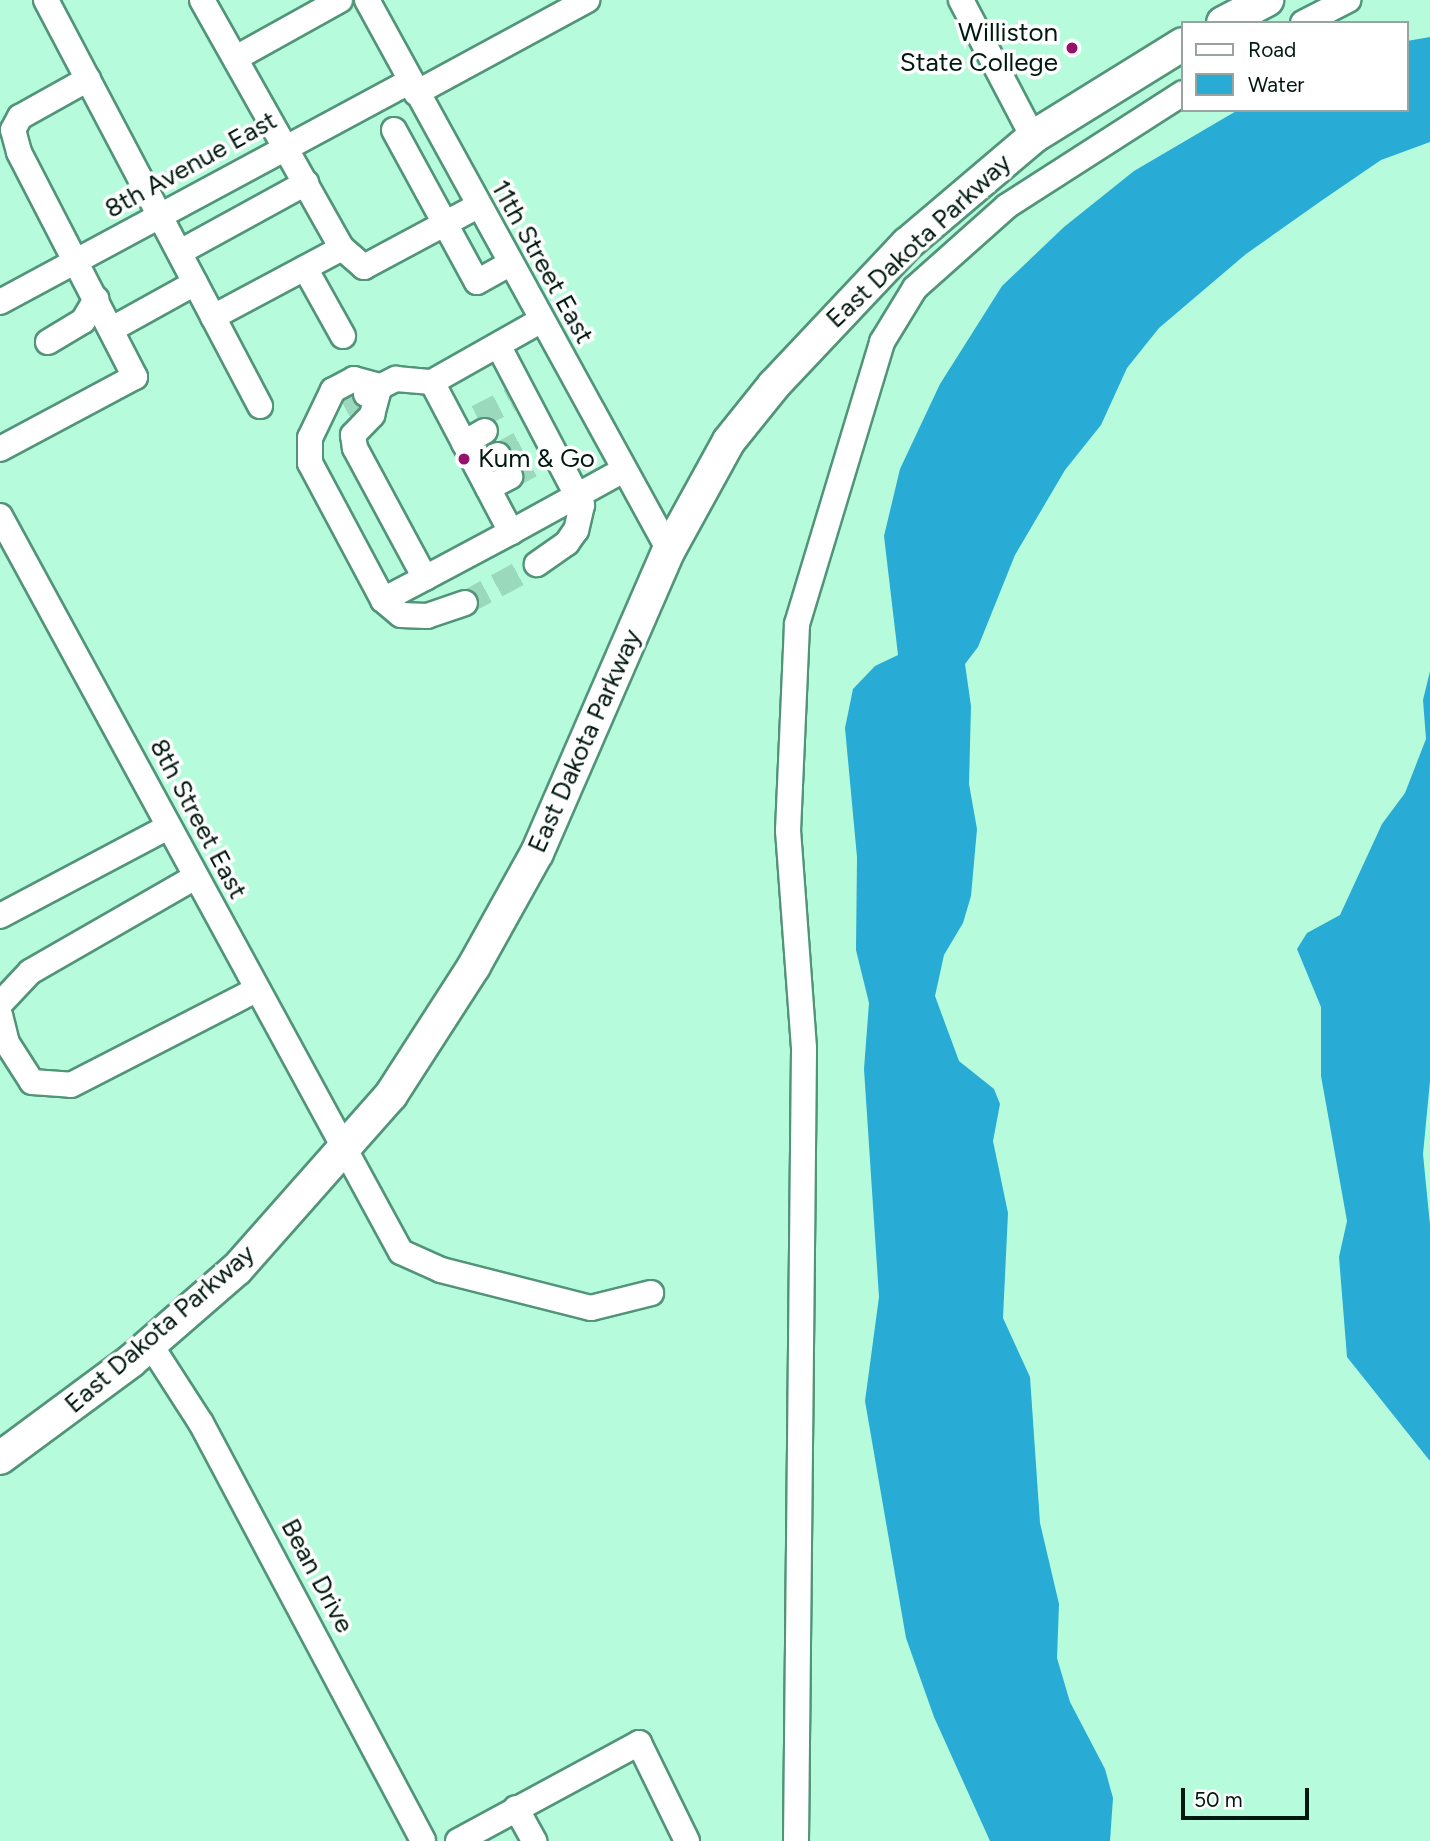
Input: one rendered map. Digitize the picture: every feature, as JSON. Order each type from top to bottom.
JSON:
[{"type":"main road","points":[[1227,21],[1267,0]]},
{"type":"main road","name":"East Dakota Parkway","points":[[0,1458],[150,1344],[237,1269],[343,1151],[399,1083],[474,967],[537,853],[669,550],[729,440],[774,385],[907,244],[1033,137],[1182,45]]},
{"type":"street","points":[[46,0],[260,406]]},
{"type":"street","points":[[202,0],[342,248],[364,267],[478,206]]},
{"type":"street","points":[[236,58],[340,0]]},
{"type":"street","name":"11th Street East","points":[[367,0],[622,471],[669,550]]},
{"type":"street","name":"8th Avenue East","points":[[0,302],[286,147],[587,0]]},
{"type":"street","points":[[961,0],[1033,137]]},
{"type":"street","points":[[1307,21],[1348,0]]},
{"type":"street","points":[[0,449],[135,377],[19,152],[13,130],[20,117],[88,79]]},
{"type":"street","points":[[796,1841],[804,1048],[788,831],[797,624],[882,342],[915,288],[1007,206],[1182,94]]},
{"type":"street","points":[[394,130],[477,282],[509,264]]},
{"type":"street","points":[[414,165],[446,148]]},
{"type":"street","points":[[180,252],[306,183]]},
{"type":"street","points":[[213,317],[342,248]]},
{"type":"street","points":[[305,268],[343,336]]},
{"type":"street","points":[[112,329],[195,283]]},
{"type":"street","points":[[48,342],[83,321],[96,299]]},
{"type":"street","points":[[321,418],[396,379],[432,382],[540,321]]},
{"type":"street","points":[[498,345],[520,403],[549,457],[582,505],[576,530],[537,564]]},
{"type":"street","points":[[425,578],[355,448],[352,435],[372,415],[354,379],[333,390],[310,438],[310,463],[383,600],[401,615],[428,616],[465,603]]},
{"type":"street","points":[[432,382],[471,430],[493,472],[511,532]]},
{"type":"street","points":[[383,600],[622,471]]},
{"type":"street","name":"8th Street East","points":[[0,516],[343,1151],[401,1252],[441,1270],[591,1308],[651,1293]]},
{"type":"street","points":[[0,916],[168,827]]},
{"type":"street","points":[[0,1004],[30,972],[195,877]]},
{"type":"street","points":[[0,1015],[6,1043],[32,1082],[71,1085],[256,990]]},
{"type":"street","points":[[518,1291],[545,1278]]},
{"type":"street","name":"Bean Drive","points":[[150,1344],[201,1423],[424,1841]]},
{"type":"street","points":[[457,1841],[639,1743],[687,1841]]},
{"type":"street","points":[[516,1808],[534,1841]]},
{"type":"water","points":[[1430,37],[1430,142],[1381,160],[1321,201],[1246,254],[1159,328],[1127,368],[1101,425],[1065,470],[1015,555],[978,647],[965,664],[971,706],[969,784],[977,829],[971,896],[963,923],[944,955],[935,996],[959,1061],[994,1089],[1000,1104],[993,1141],[1008,1213],[1003,1318],[1030,1377],[1040,1523],[1059,1604],[1057,1658],[1070,1702],[1105,1769],[1113,1798],[1110,1841],[990,1841],[934,1717],[906,1638],[865,1401],[879,1297],[864,1069],[869,1003],[856,950],[857,857],[845,728],[853,689],[875,666],[898,655],[884,536],[900,469],[940,384],[1002,286],[1064,227],[1134,171],[1235,112],[1409,112],[1409,41]]},
{"type":"water","points":[[1430,671],[1430,1081],[1423,1154],[1430,1225],[1430,1461],[1347,1357],[1339,1257],[1347,1221],[1321,1076],[1321,1007],[1297,949],[1307,933],[1340,915],[1382,824],[1405,793],[1426,739],[1423,700]]},
{"type":"tunnel","points":[[344,406],[359,398]]},
{"type":"tunnel","points":[[477,417],[510,400]]},
{"type":"tunnel","points":[[498,455],[530,438]]},
{"type":"tunnel","points":[[510,477],[542,460]]},
{"type":"tunnel","points":[[465,603],[537,564]]},
{"type":"place","name":"Williston State College","points":[[1072,48]]},
{"type":"place","name":"Kum & Go","points":[[464,459]]}]
